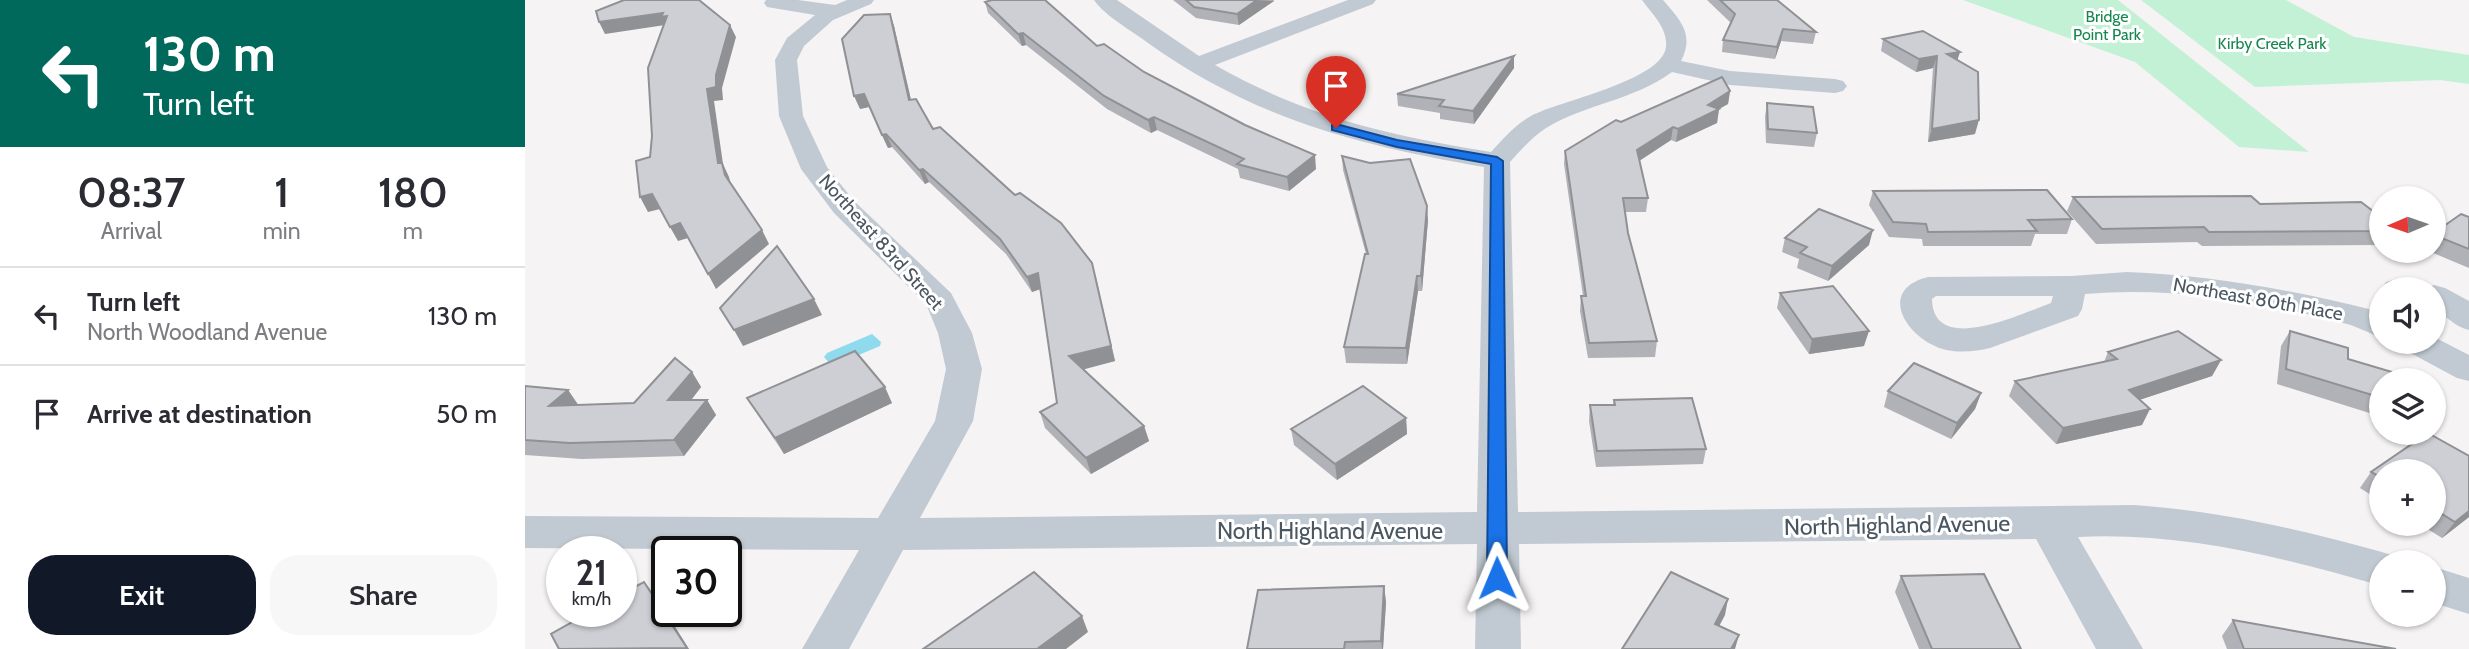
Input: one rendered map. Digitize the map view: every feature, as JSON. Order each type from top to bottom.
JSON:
[{"type":"street","points":[[774,3],[835,11],[864,0]]},
{"type":"street","points":[[1104,0],[1156,41],[1255,97],[1316,122],[1397,144],[1497,161]]},
{"type":"street","points":[[1198,64],[1366,0]]},
{"type":"street","points":[[1498,649],[1497,161],[1517,138],[1544,119],[1647,81],[1669,65],[1677,53],[1680,38],[1676,27],[1652,0]]},
{"type":"street","name":"Northeast 83rd Street","points":[[825,649],[954,421],[964,369],[955,333],[940,300],[844,207],[814,169],[791,116],[786,60],[795,43],[808,29],[835,11]]},
{"type":"street","points":[[1669,65],[1730,78],[1835,86]]},
{"type":"street","name":"Northeast 80th Place","points":[[2071,286],[2127,281],[2212,287],[2369,312]]},
{"type":"street","points":[[2446,302],[2462,311],[2469,322],[2468,329],[2446,338]]},
{"type":"street","points":[[2440,354],[2469,370]]},
{"type":"street","name":"North Highland Avenue","points":[[525,532],[890,534],[1496,530],[2048,523],[2127,519],[2213,526],[2306,546],[2369,565]]},
{"type":"street","points":[[2048,523],[2120,649]]},
{"type":"street","points":[[2446,589],[2469,596]]},
{"type":"green space","name":"Bridge Point Park","points":[[1963,0],[2118,0],[2309,152],[2239,147],[2135,62]]},
{"type":"green space","name":"Kirby Creek Park","points":[[2141,0],[2286,0],[2354,37],[2469,55],[2469,84],[2440,80],[2255,87]]},
{"type":"water","points":[[872,334],[881,342],[880,346],[835,365],[831,365],[824,357],[827,353]]},
{"type":"building","points":[[624,0],[699,0],[730,25],[716,75],[716,87],[707,89],[718,163],[722,163],[725,175],[762,230],[708,274],[680,223],[670,227],[652,194],[640,197],[636,161],[650,157],[652,136],[648,68],[667,16],[661,17],[663,13],[599,22],[596,11]]},
{"type":"building","points":[[1045,0],[1097,46],[1104,44],[1144,72],[1245,125],[1315,155],[1287,177],[1237,164],[1244,159],[1154,117],[1148,120],[1104,96],[1023,33],[1018,34],[985,2]]},
{"type":"building","points":[[1186,0],[1257,0],[1237,14],[1194,7]]},
{"type":"building","points":[[1720,0],[1777,0],[1816,32],[1783,29],[1777,47],[1723,40],[1735,14]]},
{"type":"building","points":[[890,14],[909,100],[916,99],[933,129],[940,127],[1015,195],[1020,193],[1061,223],[1092,263],[1111,346],[1069,356],[1144,426],[1086,458],[1040,412],[1057,403],[1038,273],[1027,277],[1000,239],[923,169],[919,170],[886,134],[882,135],[864,94],[854,96],[842,39],[864,15]]},
{"type":"building","points":[[1923,31],[1960,52],[1947,54],[1978,72],[1979,120],[1932,129],[1937,56],[1919,59],[1883,39]]},
{"type":"building","points":[[1514,56],[1473,111],[1439,106],[1444,100],[1397,94]]},
{"type":"building","points":[[1722,77],[1730,91],[1708,105],[1719,109],[1678,129],[1673,127],[1637,150],[1648,198],[1623,198],[1628,233],[1657,341],[1589,343],[1581,296],[1586,296],[1565,151],[1616,120],[1621,122]]},
{"type":"building","points":[[1767,103],[1813,107],[1817,133],[1768,129]]},
{"type":"building","points":[[1342,156],[1370,163],[1410,159],[1427,206],[1421,276],[1417,276],[1406,348],[1344,347],[1365,254],[1368,254]]},
{"type":"building","points":[[2047,190],[2072,219],[2028,220],[2037,231],[1928,232],[1926,224],[1893,222],[1873,191]]},
{"type":"building","points":[[2251,196],[2260,204],[2361,202],[2369,208],[2369,231],[2209,232],[2204,227],[2102,229],[2073,197]]},
{"type":"building","points":[[1819,209],[1873,230],[1832,266],[1800,253],[1807,247],[1785,238]]},
{"type":"building","points":[[2461,214],[2469,217],[2469,249],[2447,240],[2447,224]]},
{"type":"building","points":[[777,246],[814,299],[734,330],[720,308]]},
{"type":"building","points":[[1833,286],[1869,331],[1812,339],[1780,293]]},
{"type":"building","points":[[2178,331],[2221,360],[2129,390],[2150,409],[2063,428],[2015,381],[2117,359],[2108,352]]},
{"type":"building","points":[[2290,331],[2348,348],[2348,359],[2378,368],[2369,368],[2369,394],[2286,369]]},
{"type":"building","points":[[855,351],[885,387],[775,438],[747,398]]},
{"type":"building","points":[[675,358],[692,372],[668,400],[707,400],[674,440],[570,443],[525,440],[525,386],[568,390],[549,406],[634,403]]},
{"type":"building","points":[[1914,363],[1981,393],[1957,423],[1888,391]]},
{"type":"building","points":[[1363,386],[1406,418],[1335,464],[1291,429]]},
{"type":"building","points":[[1692,398],[1706,449],[1597,451],[1590,405],[1615,405],[1614,400]]},
{"type":"building","points":[[2446,443],[2469,456],[2469,511],[2455,522],[2446,516],[2446,459],[2390,459],[2410,445]]},
{"type":"building","points":[[1034,572],[1082,616],[1037,649],[923,649]]},
{"type":"building","points":[[1671,572],[1728,599],[1715,624],[1739,635],[1731,649],[1622,649]]},
{"type":"building","points":[[1984,574],[2021,649],[1932,649],[1901,576]]},
{"type":"building","points":[[644,582],[651,593],[651,627],[673,627],[687,648],[559,649],[551,634],[563,627],[637,627],[637,586]]},
{"type":"building","points":[[1384,586],[1381,641],[1345,642],[1344,649],[1247,649],[1258,590]]},
{"type":"building","points":[[2233,620],[2396,649],[2244,649]]},
{"type":"route","points":[[1336,128],[1397,144],[1497,161],[1497,578]]}]
